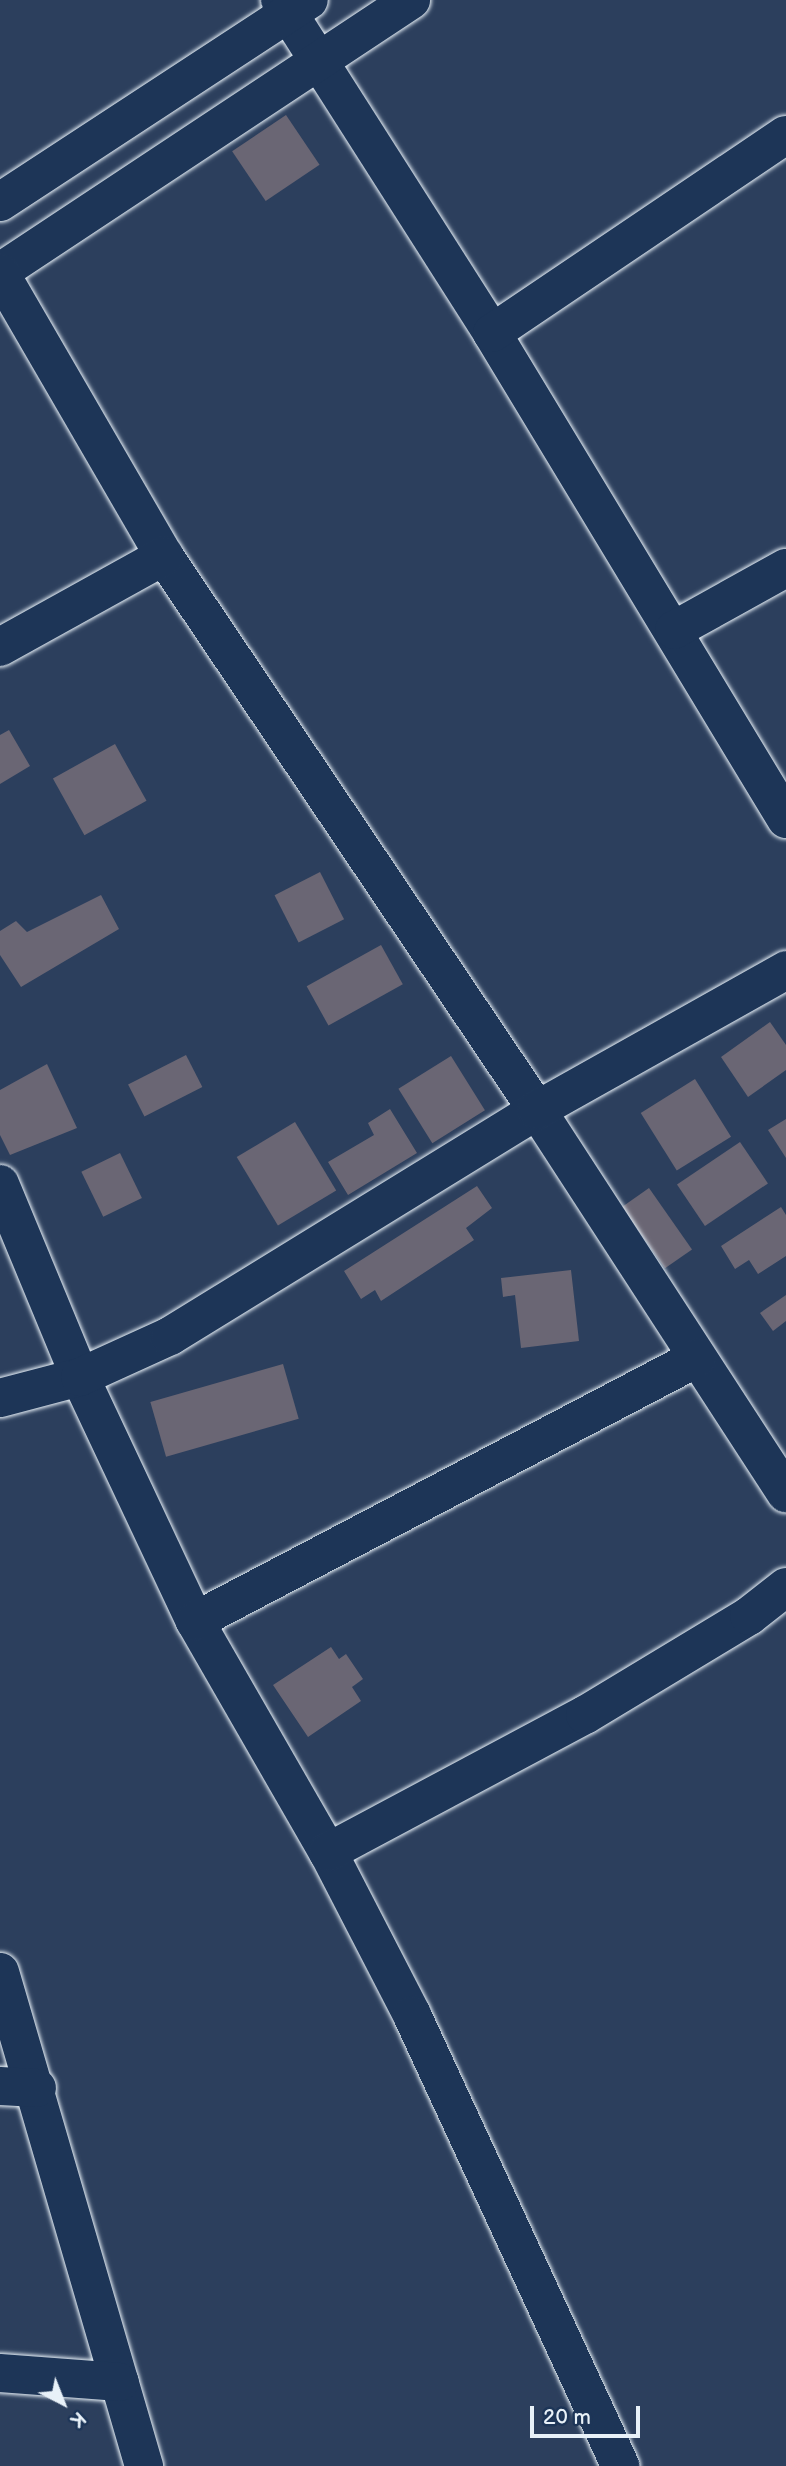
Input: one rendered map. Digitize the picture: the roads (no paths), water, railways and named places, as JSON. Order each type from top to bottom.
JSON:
[{"type":"street","points":[[411,0],[0,273],[164,556],[537,1110],[786,1493]]},
{"type":"street","points":[[0,202],[293,4],[319,61],[492,333],[786,819]]},
{"type":"street","points":[[492,333],[786,135]]},
{"type":"street","points":[[0,647],[164,556]]},
{"type":"street","points":[[674,630],[786,568]]},
{"type":"street","points":[[0,1398],[80,1377],[170,1336],[537,1110],[786,970]]},
{"type":"street","points":[[0,1184],[80,1377],[195,1621],[328,1852],[510,2220],[620,2466]]},
{"type":"street","points":[[195,1621],[696,1358]]},
{"type":"street","points":[[328,1852],[585,1715],[748,1616],[786,1587]]},
{"type":"street","points":[[0,1972],[18,2087],[120,2382],[144,2466]]},
{"type":"street","points":[[0,2373],[120,2382]]}]
